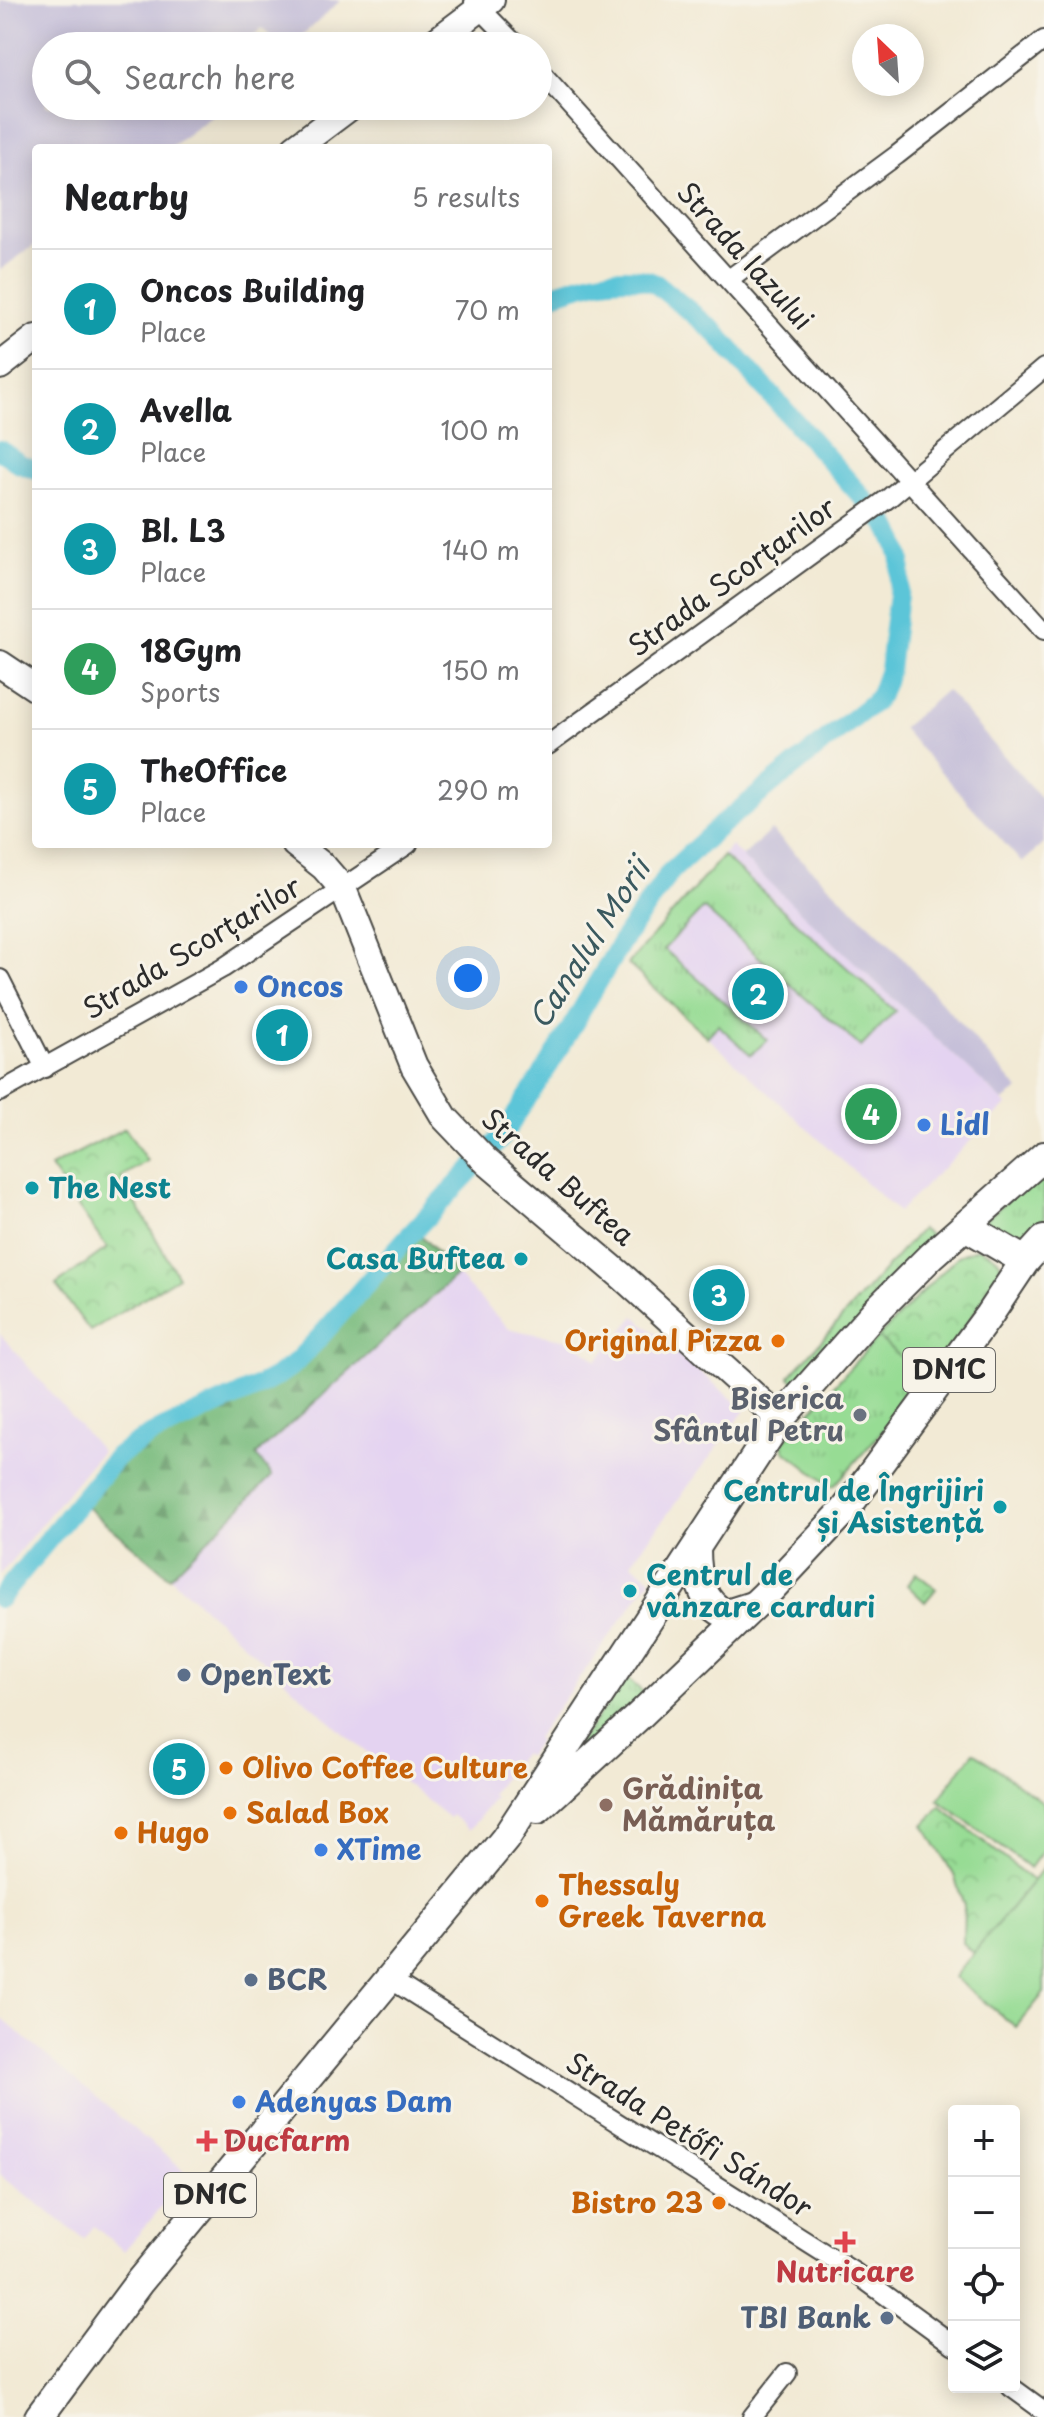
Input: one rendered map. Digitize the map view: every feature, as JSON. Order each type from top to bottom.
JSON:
[{"type":"main road","name":"DN1C","points":[[39,2417],[140,2281],[505,1839],[780,1419],[874,1313],[931,1256],[1044,1156]]},
{"type":"main road","points":[[967,1227],[1035,1265]]},
{"type":"main road","name":"DN1C","points":[[505,1839],[645,1711],[752,1606],[854,1499],[989,1315],[1035,1265],[1044,1240]]},
{"type":"main road","points":[[696,1549],[701,1584],[711,1605],[727,1614],[752,1606]]},
{"type":"street","points":[[447,32],[481,3],[505,32]]},
{"type":"street","points":[[729,279],[897,155],[1044,40]]},
{"type":"street","name":"Strada Iazului","points":[[552,84],[1044,630]]},
{"type":"street","points":[[300,144],[332,120]]},
{"type":"street","points":[[0,366],[32,341]]},
{"type":"street","name":"Strada Scorțarilor","points":[[552,742],[890,497],[1044,368]]},
{"type":"street","points":[[0,664],[32,685]]},
{"type":"street","points":[[300,848],[324,867],[343,889]]},
{"type":"street","name":"Strada Scorțarilor","points":[[0,1092],[223,968],[402,848]]},
{"type":"street","name":"Strada Buftea","points":[[343,889],[414,1066],[445,1118],[498,1172],[624,1278],[780,1419]]},
{"type":"street","points":[[0,979],[45,1068]]},
{"type":"street","name":"Strada Petőfi Sándor","points":[[390,1979],[854,2272],[948,2341]]},
{"type":"street","points":[[752,2417],[787,2373]]},
{"type":"street","points":[[1019,2393],[1044,2411]]},
{"type":"shaded area","points":[[0,0],[341,0],[306,32],[266,32],[262,28],[258,32],[32,32],[32,120],[207,120],[174,144],[32,144],[32,247],[0,270]]},
{"type":"shaded area","points":[[946,690],[1044,802],[1044,843],[1022,863],[902,728]]},
{"type":"shaded area","points":[[771,830],[888,942],[1019,1090],[1003,1101],[742,857]]},
{"type":"shaded area","points":[[731,846],[1007,1105],[898,1212],[628,964]]},
{"type":"shaded area","points":[[457,1275],[509,1329],[574,1341],[597,1361],[635,1316],[745,1410],[631,1563],[651,1579],[536,1738],[539,1741],[527,1756],[523,1753],[491,1795],[495,1798],[469,1830],[452,1815],[449,1818],[344,1734],[170,1577],[272,1476],[256,1456]]},
{"type":"shaded area","points":[[0,1334],[101,1451],[0,1575]]},
{"type":"shaded area","points":[[0,2017],[189,2175],[124,2251],[94,2226],[84,2239],[0,2175]]},
{"type":"green space","points":[[723,856],[895,1011],[861,1047],[703,908],[664,949],[767,1040],[751,1055],[718,1025],[707,1037],[628,964]]},
{"type":"green space","points":[[125,1128],[147,1161],[121,1177],[178,1277],[90,1331],[56,1285],[107,1248],[50,1167]]},
{"type":"green space","points":[[1044,1169],[1044,1220],[1020,1248],[981,1223]]},
{"type":"green space","points":[[921,1229],[936,1239],[800,1386],[789,1377]]},
{"type":"green space","points":[[419,1233],[457,1275],[256,1455],[272,1476],[170,1577],[83,1504],[123,1460],[153,1441],[258,1392],[298,1368]]},
{"type":"green space","points":[[978,1248],[999,1261],[1001,1275],[927,1380],[878,1337],[958,1256]]},
{"type":"green space","points":[[878,1337],[927,1380],[835,1485],[830,1486],[784,1450],[783,1442]]},
{"type":"green space","points":[[916,1573],[936,1589],[925,1602],[907,1585]]},
{"type":"green space","points":[[627,1678],[644,1693],[517,1825]]},
{"type":"green space","points":[[974,1752],[1044,1803],[1044,1849],[1030,1868],[938,1800]]},
{"type":"green space","points":[[941,1807],[1033,1881],[973,1954],[963,1943],[964,1906],[954,1875],[924,1825]]},
{"type":"green space","points":[[1044,1867],[1044,1993],[1016,2027],[954,1977]]},
{"type":"waterway","name":"Canalul Morii","points":[[0,1598],[117,1456],[150,1435],[253,1389],[294,1364],[500,1139],[551,1062],[622,941],[670,872],[722,824],[880,695],[889,670],[901,559],[888,526],[714,331],[656,284],[616,278],[587,283],[552,295]]},
{"type":"waterway","name":"Canalul Morii","points":[[0,450],[32,468]]},
{"type":"place","name":"Oncos","points":[[241,987]]},
{"type":"place","name":"Avella","points":[[758,994]]},
{"type":"place","name":"Oncos Building","points":[[282,1035]]},
{"type":"place","name":"18Gym","points":[[871,1114]]},
{"type":"place","name":"Lidl","points":[[924,1125]]},
{"type":"place","name":"The Nest","points":[[32,1188]]},
{"type":"place","name":"Casa Buftea","points":[[521,1259]]},
{"type":"place","name":"Bl. L3","points":[[719,1295]]},
{"type":"place","name":"Original Pizza","points":[[778,1341]]},
{"type":"place","name":"Biserica Sfântul Petru","points":[[860,1415]]},
{"type":"place","name":"Centrul de Îngrijiri și Asistență","points":[[1000,1507]]},
{"type":"place","name":"Centrul de vânzare carduri","points":[[630,1591]]},
{"type":"place","name":"OpenText","points":[[184,1675]]},
{"type":"place","name":"Olivo Coffee Culture","points":[[226,1768]]},
{"type":"place","name":"TheOffice","points":[[179,1769]]},
{"type":"place","name":"Grădinița Mămăruța","points":[[606,1805]]},
{"type":"place","name":"Salad Box","points":[[230,1813]]},
{"type":"place","name":"Hugo","points":[[121,1833]]},
{"type":"place","name":"XTime","points":[[321,1850]]},
{"type":"place","name":"Thessaly Greek Taverna","points":[[542,1901]]},
{"type":"place","name":"BCR","points":[[251,1980]]},
{"type":"place","name":"Adenyas Dam","points":[[239,2102]]},
{"type":"place","name":"Ducfarm","points":[[207,2141]]},
{"type":"place","name":"Bistro 23","points":[[719,2203]]},
{"type":"place","name":"Nutricare","points":[[845,2242]]},
{"type":"place","name":"TBI Bank","points":[[887,2318]]}]
